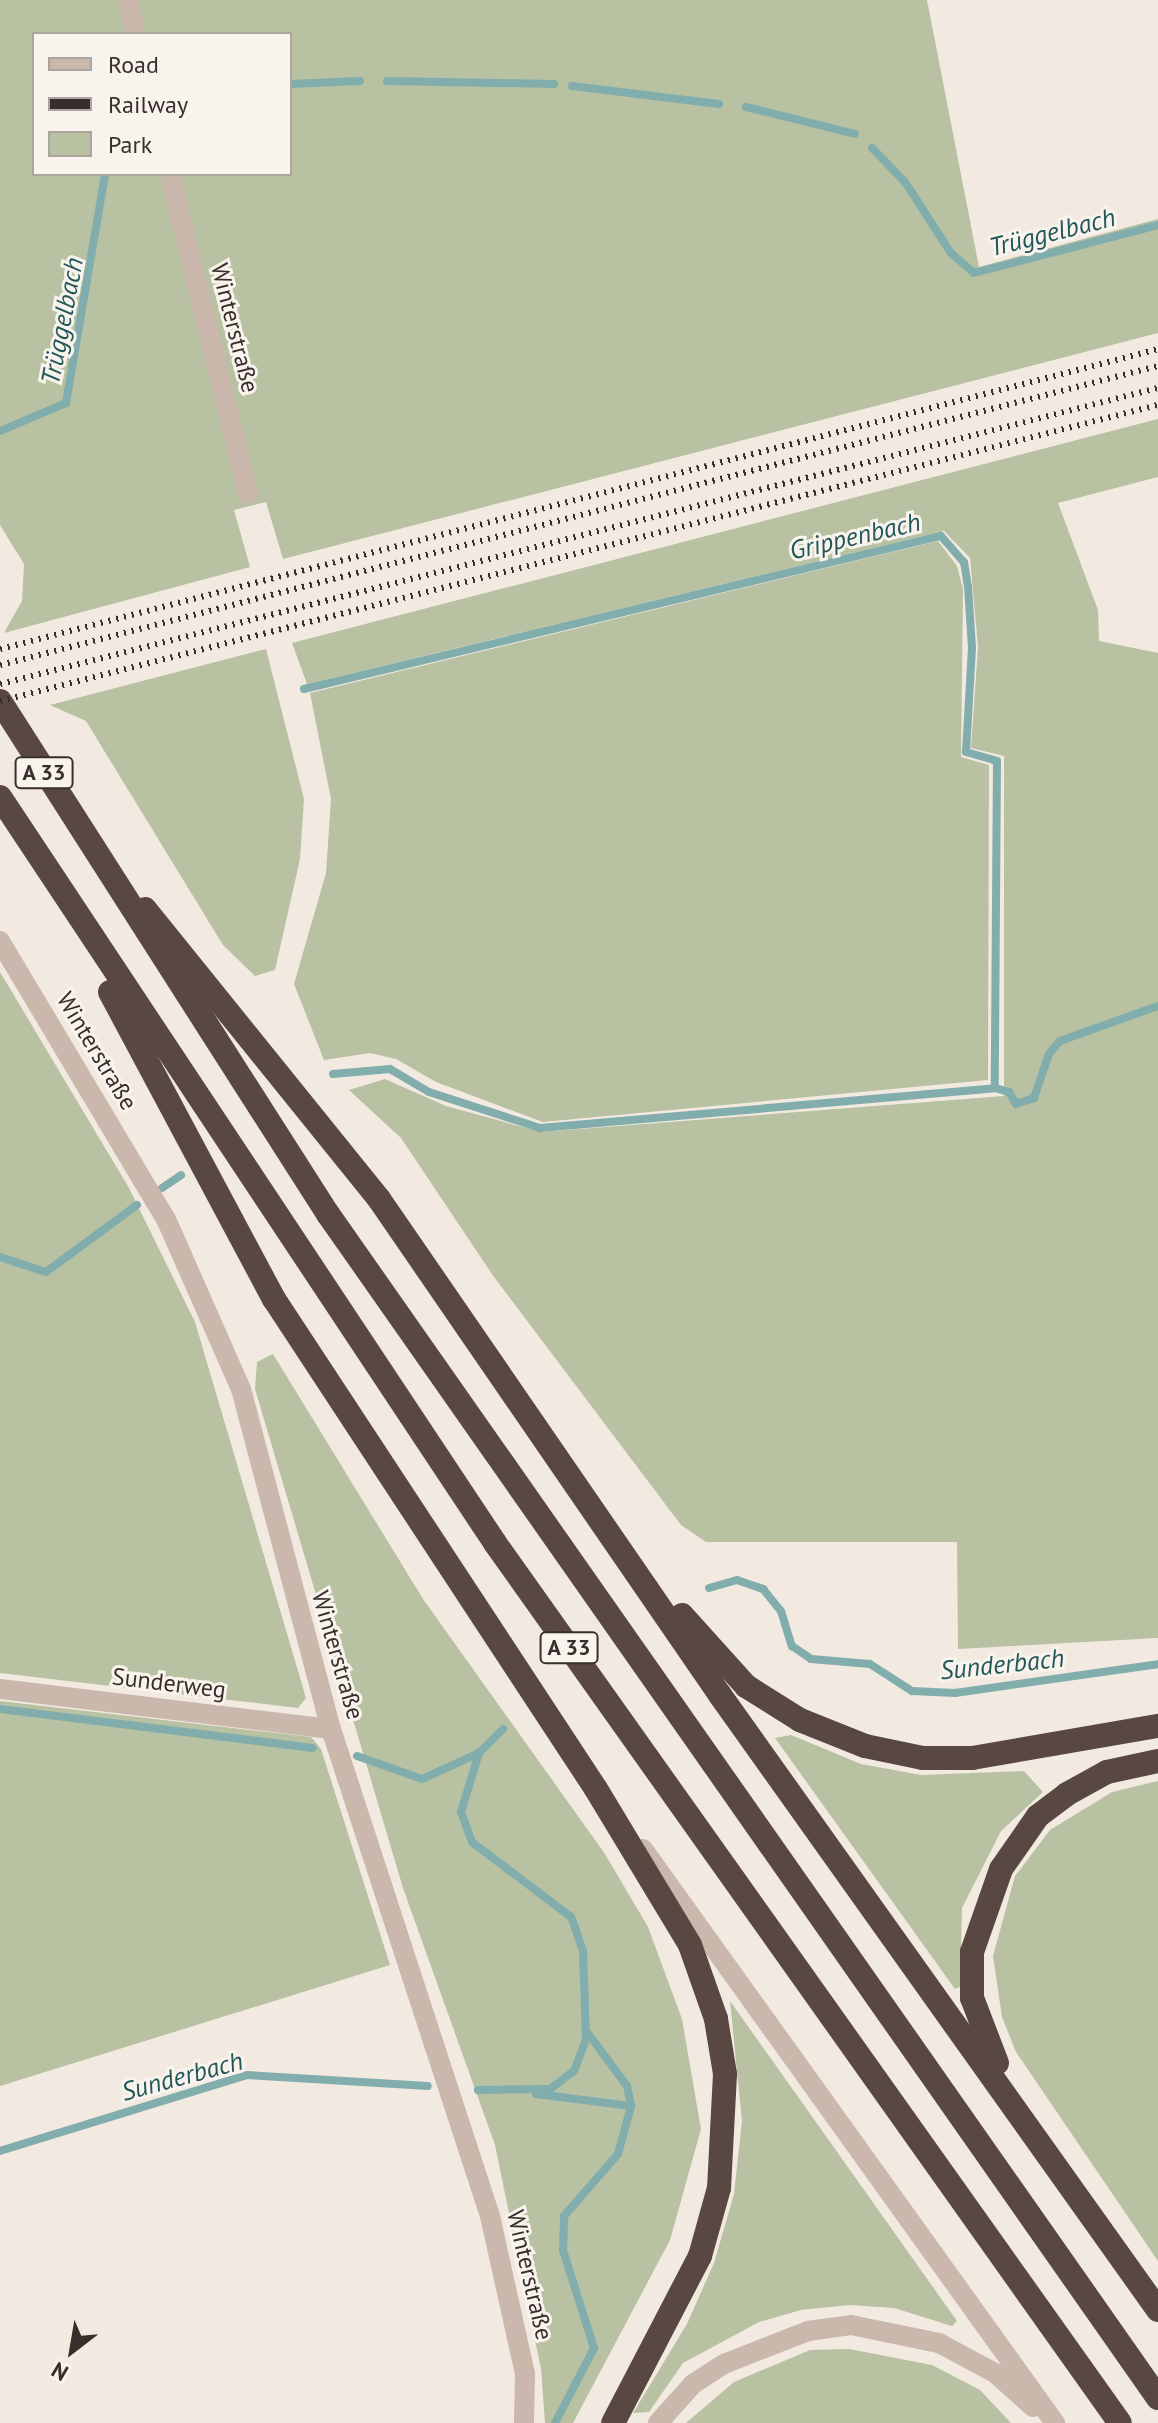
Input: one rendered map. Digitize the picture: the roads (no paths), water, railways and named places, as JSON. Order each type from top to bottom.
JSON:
[{"type":"highway","name":"A 33","points":[[0,701],[87,844],[328,1214],[1158,2398]]},
{"type":"highway","name":"A 33","points":[[0,797],[38,860],[495,1543],[1120,2423]]},
{"type":"highway","points":[[87,844],[379,1199],[639,1570],[720,1695],[1158,2310]]},
{"type":"highway","points":[[38,860],[274,1299],[596,1789],[690,1945],[716,2019],[727,2119],[719,2188],[700,2256],[613,2423]]},
{"type":"highway","points":[[639,1570],[746,1686],[800,1720],[865,1746],[923,1758],[972,1758],[1158,1726]]},
{"type":"highway","points":[[1030,2129],[972,1998],[980,1915],[1001,1869],[1038,1816],[1107,1772],[1158,1761]]},
{"type":"street","points":[[128,0],[135,32]]},
{"type":"street","name":"Winterstraße","points":[[170,176],[248,494]]},
{"type":"street","name":"Winterstraße","points":[[0,941],[166,1219],[221,1333],[331,1729],[486,2202],[525,2374],[524,2423]]},
{"type":"street","name":"Sunderweg","points":[[0,1689],[331,1729]]},
{"type":"street","points":[[596,1789],[711,1938],[1055,2423]]},
{"type":"street","points":[[658,2423],[693,2384],[724,2364],[808,2331],[851,2325],[939,2343],[995,2373],[1047,2423]]},
{"type":"waterway","name":"Trüggelbach","points":[[292,84],[360,81]]},
{"type":"waterway","name":"Trüggelbach","points":[[387,81],[554,84]]},
{"type":"waterway","name":"Trüggelbach","points":[[572,86],[719,104]]},
{"type":"waterway","name":"Trüggelbach","points":[[746,107],[855,134]]},
{"type":"waterway","name":"Trüggelbach","points":[[872,148],[905,182],[951,253],[974,273],[1158,225]]},
{"type":"waterway","name":"Trüggelbach","points":[[0,431],[66,403],[105,176]]},
{"type":"waterway","name":"Grippenbach","points":[[304,689],[941,536],[964,562],[968,586],[972,648],[966,752],[997,761],[995,1088]]},
{"type":"waterway","name":"Grippenbach","points":[[333,1074],[390,1069],[429,1092],[540,1128],[995,1088],[1009,1092],[1016,1104],[1034,1098],[1049,1054],[1060,1041],[1158,1006]]},
{"type":"waterway","points":[[162,1188],[181,1175]]},
{"type":"waterway","name":"Grippenbach","points":[[0,1257],[46,1272],[137,1205]]},
{"type":"waterway","name":"Sunderbach","points":[[709,1588],[737,1580],[763,1589],[781,1611],[792,1646],[811,1659],[870,1664],[912,1691],[955,1693],[1158,1664]]},
{"type":"waterway","name":"Sunderbach","points":[[0,1709],[313,1748]]},
{"type":"waterway","name":"Sunderbach","points":[[478,2090],[550,2089],[574,2071],[586,2040],[583,1951],[571,1917],[472,1842],[461,1812],[479,1753],[503,1729]]},
{"type":"waterway","name":"Sunderbach","points":[[357,1756],[422,1779],[479,1753]]},
{"type":"waterway","points":[[555,2423],[594,2348],[563,2250],[564,2216],[618,2154],[631,2106],[627,2086],[587,2032]]},
{"type":"waterway","name":"Sunderbach","points":[[0,2151],[247,2075],[428,2086]]},
{"type":"waterway","points":[[536,2094],[631,2106]]},
{"type":"railway","points":[[0,649],[1158,349]]},
{"type":"railway","points":[[0,665],[1158,366]]},
{"type":"railway","points":[[0,684],[1158,388]]},
{"type":"railway","points":[[0,701],[1158,405]]}]
